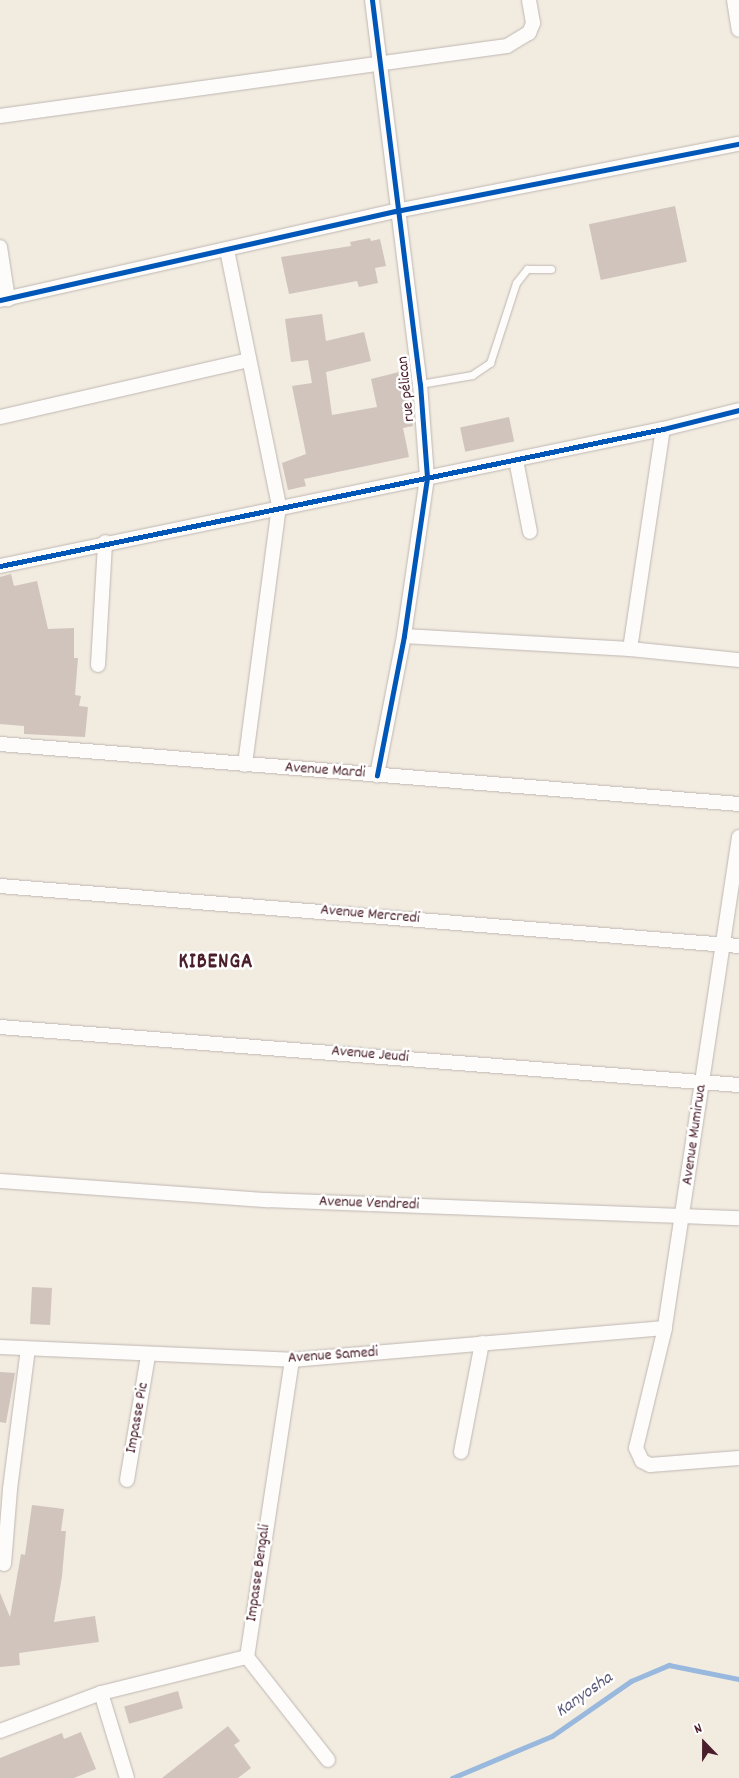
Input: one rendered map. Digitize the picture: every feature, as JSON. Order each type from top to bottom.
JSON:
[{"type":"street","name":"rue pélican","points":[[372,0],[381,63],[396,211],[420,384],[427,478],[404,636],[377,775]]},
{"type":"street","points":[[0,116],[381,63],[515,42],[529,33],[533,23],[530,0]]},
{"type":"street","points":[[734,0],[739,30]]},
{"type":"street","points":[[0,247],[4,299],[396,211],[739,144]]},
{"type":"street","points":[[227,250],[279,506],[245,765]]},
{"type":"street","points":[[0,418],[249,360]]},
{"type":"street","points":[[0,566],[279,506],[427,478],[663,429],[739,410]]},
{"type":"street","points":[[630,649],[663,429]]},
{"type":"street","points":[[516,460],[530,532]]},
{"type":"street","points":[[98,665],[105,542]]},
{"type":"street","points":[[404,636],[630,649],[739,660]]},
{"type":"street","name":"Avenue Mardi","points":[[0,744],[739,804]]},
{"type":"street","name":"Avenue Mumirwa","points":[[739,837],[684,1215],[665,1328],[638,1455],[650,1465],[739,1458]]},
{"type":"street","name":"Avenue Mercredi","points":[[0,886],[739,946]]},
{"type":"street","name":"Avenue Jeudi","points":[[0,1027],[739,1085]]},
{"type":"street","name":"Avenue Vendredi","points":[[0,1181],[267,1200],[739,1218]]},
{"type":"street","name":"Avenue Samedi","points":[[0,1347],[148,1356],[292,1360],[665,1328]]},
{"type":"street","points":[[461,1452],[482,1343]]},
{"type":"street","points":[[4,1564],[5,1488],[28,1349]]},
{"type":"street","name":"Impasse Pic","points":[[127,1480],[148,1356]]},
{"type":"street","name":"Impasse Bengali","points":[[246,1657],[292,1360]]},
{"type":"street","points":[[0,1731],[101,1693],[246,1657],[328,1760]]},
{"type":"street","points":[[101,1693],[127,1778]]},
{"type":"lane","points":[[420,384],[472,375],[490,363],[516,282],[527,269],[551,269]]},
{"type":"building","points":[[675,206],[687,262],[601,280],[589,224]]},
{"type":"building","points":[[370,238],[371,241],[380,239],[386,266],[375,268],[378,283],[359,287],[357,281],[289,294],[281,257],[351,246],[350,242]]},
{"type":"building","points":[[322,314],[326,341],[364,332],[371,361],[326,372],[332,415],[377,407],[371,379],[403,371],[413,426],[403,428],[409,457],[304,479],[306,486],[288,490],[282,463],[306,454],[292,386],[312,383],[308,360],[291,362],[285,319]]},
{"type":"building","points":[[509,417],[514,441],[465,452],[460,427]]},
{"type":"building","points":[[11,574],[14,586],[37,581],[48,629],[74,628],[74,658],[78,658],[75,695],[81,696],[79,706],[88,707],[85,737],[24,734],[24,726],[0,724],[0,577]]},
{"type":"building","points":[[32,1287],[52,1288],[50,1325],[30,1324]]},
{"type":"building","points":[[0,1372],[15,1373],[6,1423],[0,1422]]},
{"type":"building","points":[[32,1505],[64,1509],[61,1531],[66,1531],[62,1576],[54,1622],[95,1616],[99,1642],[19,1653],[20,1665],[0,1667],[0,1593],[10,1617],[21,1554],[25,1555]]},
{"type":"building","points":[[178,1691],[183,1708],[129,1724],[124,1706]]},
{"type":"building","points":[[228,1726],[240,1741],[234,1745],[251,1768],[238,1778],[162,1778]]},
{"type":"building","points":[[81,1732],[96,1769],[74,1778],[0,1778],[0,1758],[62,1733],[64,1739]]},
{"type":"waterway","name":"Kanyosha","points":[[452,1778],[552,1736],[631,1681],[669,1665],[739,1679]]},
{"type":"cycle path","points":[[372,0],[420,384],[427,478],[404,636],[377,775]]},
{"type":"cycle path","points":[[0,300],[396,211],[739,144]]},
{"type":"cycle path","points":[[0,566],[663,429],[739,410]]},
{"type":"district","name":"KIBENGA","points":[[216,963]]}]
